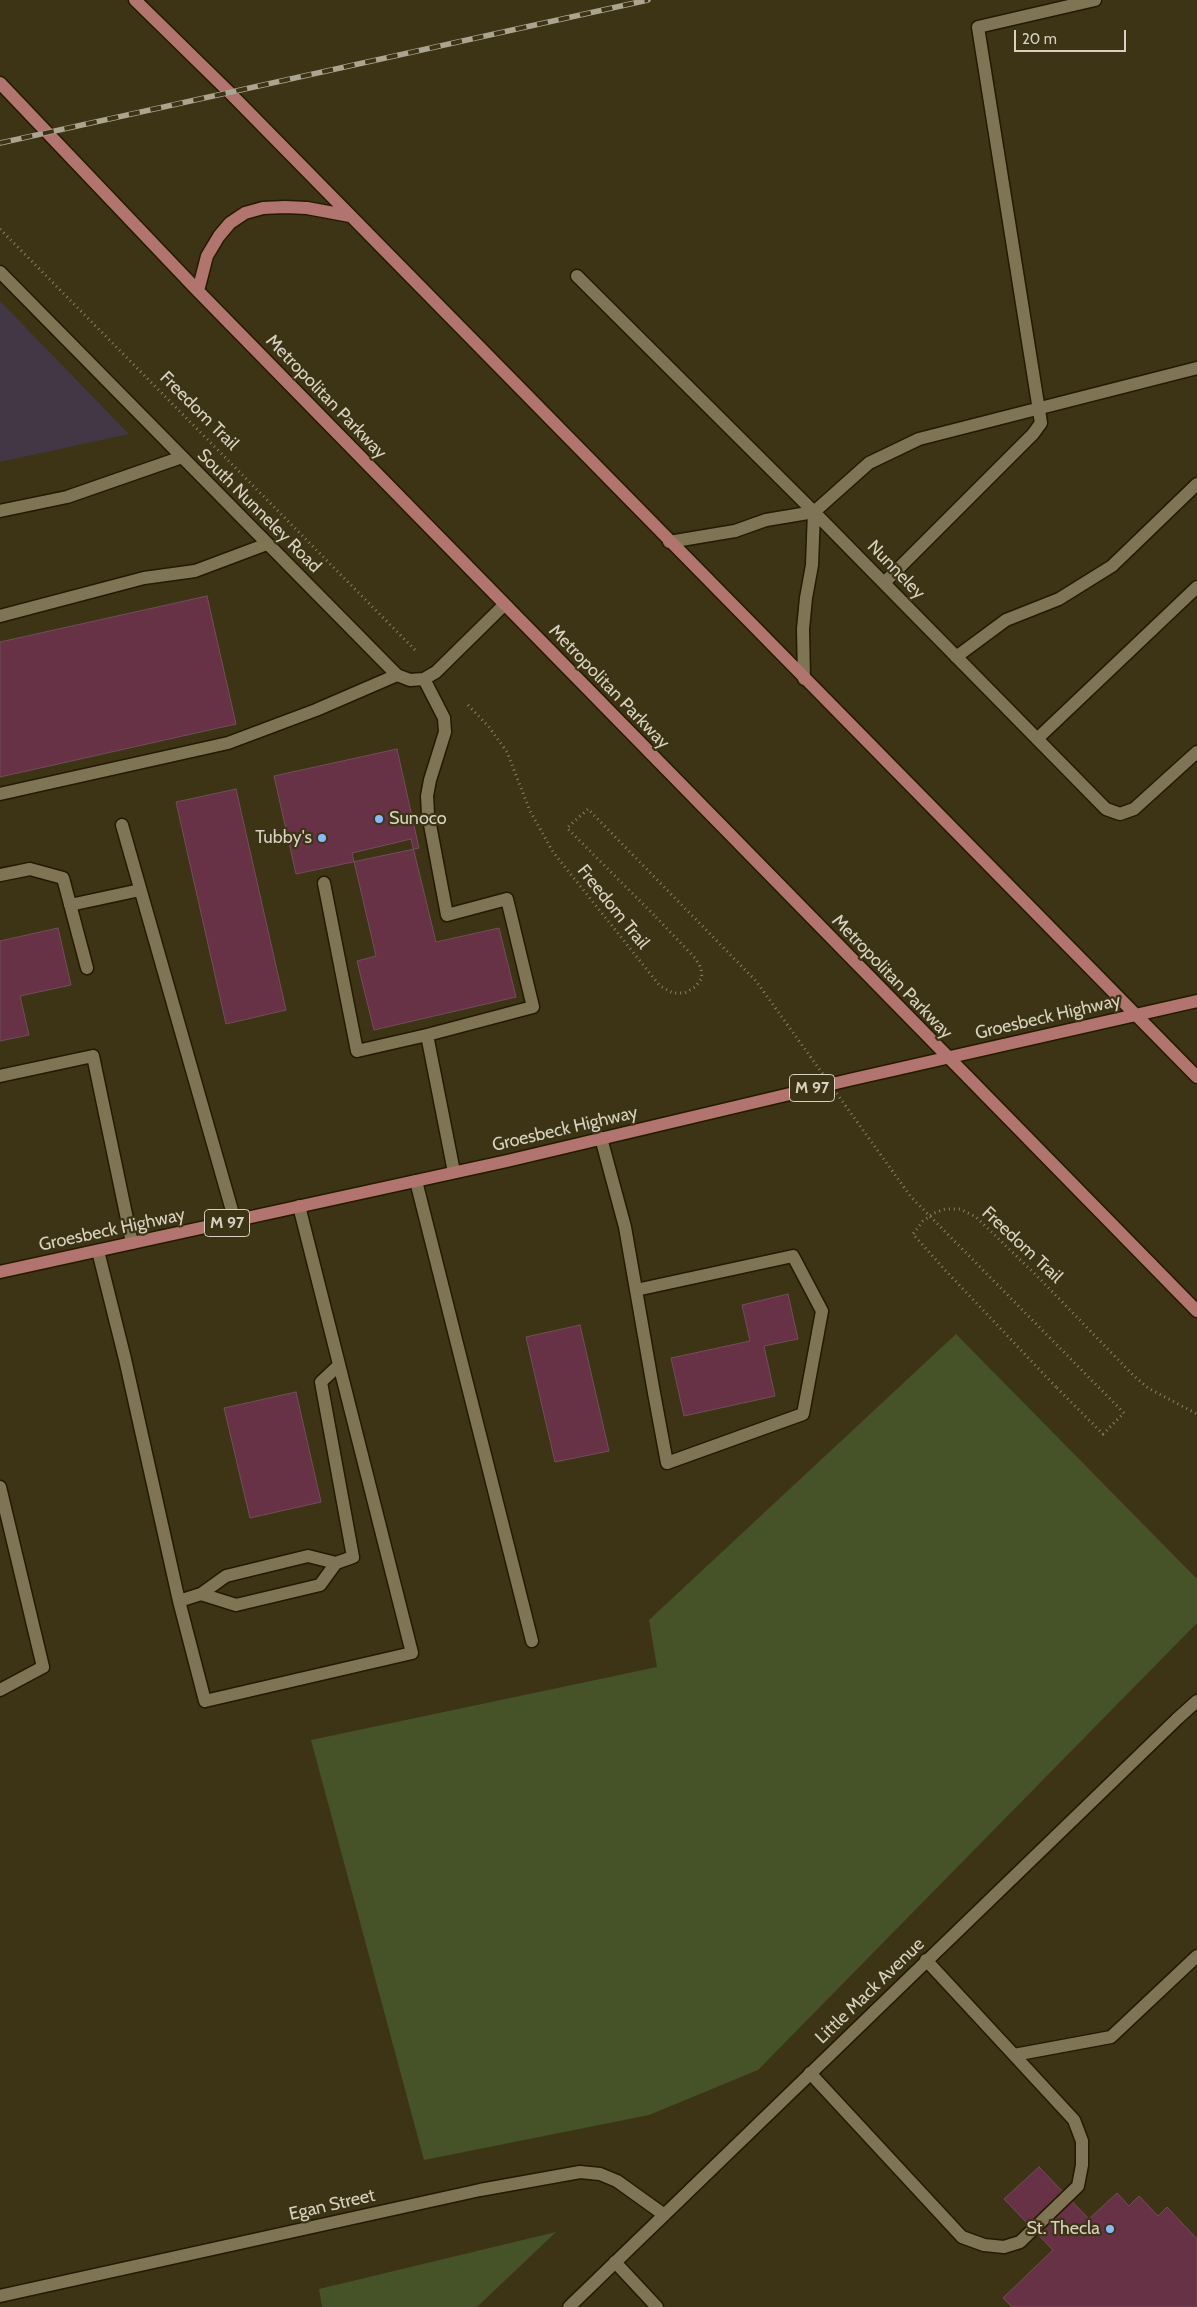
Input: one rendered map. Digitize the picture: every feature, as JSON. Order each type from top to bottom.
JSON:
[{"type":"main road","points":[[135,0],[230,93],[1197,1078]]},
{"type":"main road","name":"Metropolitan Parkway","points":[[0,83],[504,605],[1197,1312]]},
{"type":"main road","points":[[198,290],[207,256],[218,236],[230,223],[245,214],[263,208],[285,207],[307,208],[350,216]]},
{"type":"main road","name":"M 97","points":[[1137,1015],[1197,1002]]},
{"type":"main road","name":"Groesbeck Highway","points":[[0,1272],[416,1181],[1137,1015]]},
{"type":"street","points":[[884,583],[1033,434],[1041,423],[1037,409],[978,27],[1094,0]]},
{"type":"street","name":"South Nunneley Road","points":[[0,272],[397,675]]},
{"type":"street","name":"Nunneley","points":[[577,276],[814,512],[1106,809],[1120,814],[1134,809],[1197,752]]},
{"type":"street","points":[[669,542],[735,531],[766,520],[814,512],[870,463],[919,439],[1197,368]]},
{"type":"street","points":[[0,511],[67,497],[182,458]]},
{"type":"street","points":[[956,657],[1006,620],[1059,599],[1112,566],[1197,484]]},
{"type":"street","points":[[804,679],[803,629],[812,565],[814,512]]},
{"type":"street","points":[[0,616],[144,578],[195,571],[267,544]]},
{"type":"street","points":[[1037,739],[1197,587]]},
{"type":"street","points":[[0,794],[228,743],[316,710],[397,675],[410,680],[424,680],[436,672],[504,605]]},
{"type":"street","points":[[324,883],[357,1051],[533,1007],[507,899],[447,915],[428,814],[427,796],[445,732],[444,718],[438,702],[424,680]]},
{"type":"street","points":[[122,825],[235,1221]]},
{"type":"street","points":[[0,875],[30,869],[63,878],[87,968]]},
{"type":"street","points":[[70,905],[140,890]]},
{"type":"street","points":[[427,1035],[454,1172]]},
{"type":"street","points":[[0,1076],[93,1056],[132,1243]]},
{"type":"street","points":[[601,1138],[625,1227],[636,1290],[667,1463],[804,1414],[822,1311],[793,1256],[636,1290]]},
{"type":"street","points":[[416,1181],[532,1641]]},
{"type":"street","points":[[98,1250],[125,1359],[179,1601],[205,1701],[412,1653],[299,1206]]},
{"type":"street","points":[[179,1601],[201,1594],[226,1576],[308,1556],[336,1563],[353,1558],[321,1382],[340,1365]]},
{"type":"street","points":[[0,1487],[43,1667],[0,1690]]},
{"type":"street","points":[[201,1594],[236,1605],[320,1585],[336,1563]]},
{"type":"street","name":"Little Mack Avenue","points":[[569,2307],[926,1960],[1197,1702]]},
{"type":"street","points":[[1014,2055],[1112,2037],[1197,1956]]},
{"type":"street","points":[[810,2073],[962,2237],[984,2245],[1004,2247],[1020,2242],[1078,2186],[1082,2165],[1082,2140],[1074,2120],[926,1960]]},
{"type":"street","name":"Egan Street","points":[[0,2296],[480,2190],[580,2172],[600,2174],[617,2181],[663,2214]]},
{"type":"street","points":[[615,2262],[657,2307]]},
{"type":"path","name":"Freedom Trail","points":[[0,229],[379,612]]},
{"type":"path","name":"Freedom Trail","points":[[489,727],[507,752],[530,811],[553,852],[660,986],[673,993],[685,993],[695,988],[702,978],[701,968],[695,958],[654,915],[567,828],[588,809],[756,981],[911,1197],[1124,1413],[1103,1434],[1056,1387],[913,1234],[923,1221],[934,1213],[945,1209],[960,1210],[976,1217],[1038,1277],[1133,1375],[1148,1388],[1197,1414]]},
{"type":"shaded area","points":[[0,301],[129,434],[0,462]]},
{"type":"green space","points":[[956,1334],[1197,1579],[1197,1623],[758,2070],[649,2115],[424,2160],[311,1740],[657,1667],[649,1620]]},
{"type":"green space","points":[[556,2232],[477,2307],[322,2307],[319,2289]]},
{"type":"building","points":[[207,596],[236,724],[0,777],[0,642]]},
{"type":"building","points":[[397,749],[419,848],[296,874],[274,776]]},
{"type":"building","points":[[236,789],[286,1010],[226,1024],[176,802]]},
{"type":"building","points":[[411,839],[436,942],[499,928],[516,997],[374,1030],[357,961],[376,956],[352,853]]},
{"type":"building","points":[[58,928],[71,985],[20,996],[29,1035],[0,1041],[0,941]]},
{"type":"building","points":[[788,1294],[798,1339],[764,1346],[775,1396],[684,1416],[671,1358],[750,1341],[742,1305]]},
{"type":"building","points":[[580,1325],[609,1451],[555,1462],[526,1337]]},
{"type":"building","points":[[296,1392],[321,1502],[250,1518],[224,1408]]},
{"type":"building","name":"St. Thecla","points":[[1039,2167],[1089,2219],[1117,2193],[1129,2206],[1139,2196],[1158,2216],[1167,2207],[1197,2239],[1197,2307],[1012,2307],[1003,2298],[1053,2250],[1004,2199]]},
{"type":"railway","points":[[0,143],[648,0]]},
{"type":"place","name":"Sunoco","points":[[379,819]]},
{"type":"place","name":"Tubby's","points":[[322,838]]},
{"type":"place","name":"St. Thecla","points":[[1110,2229]]}]
